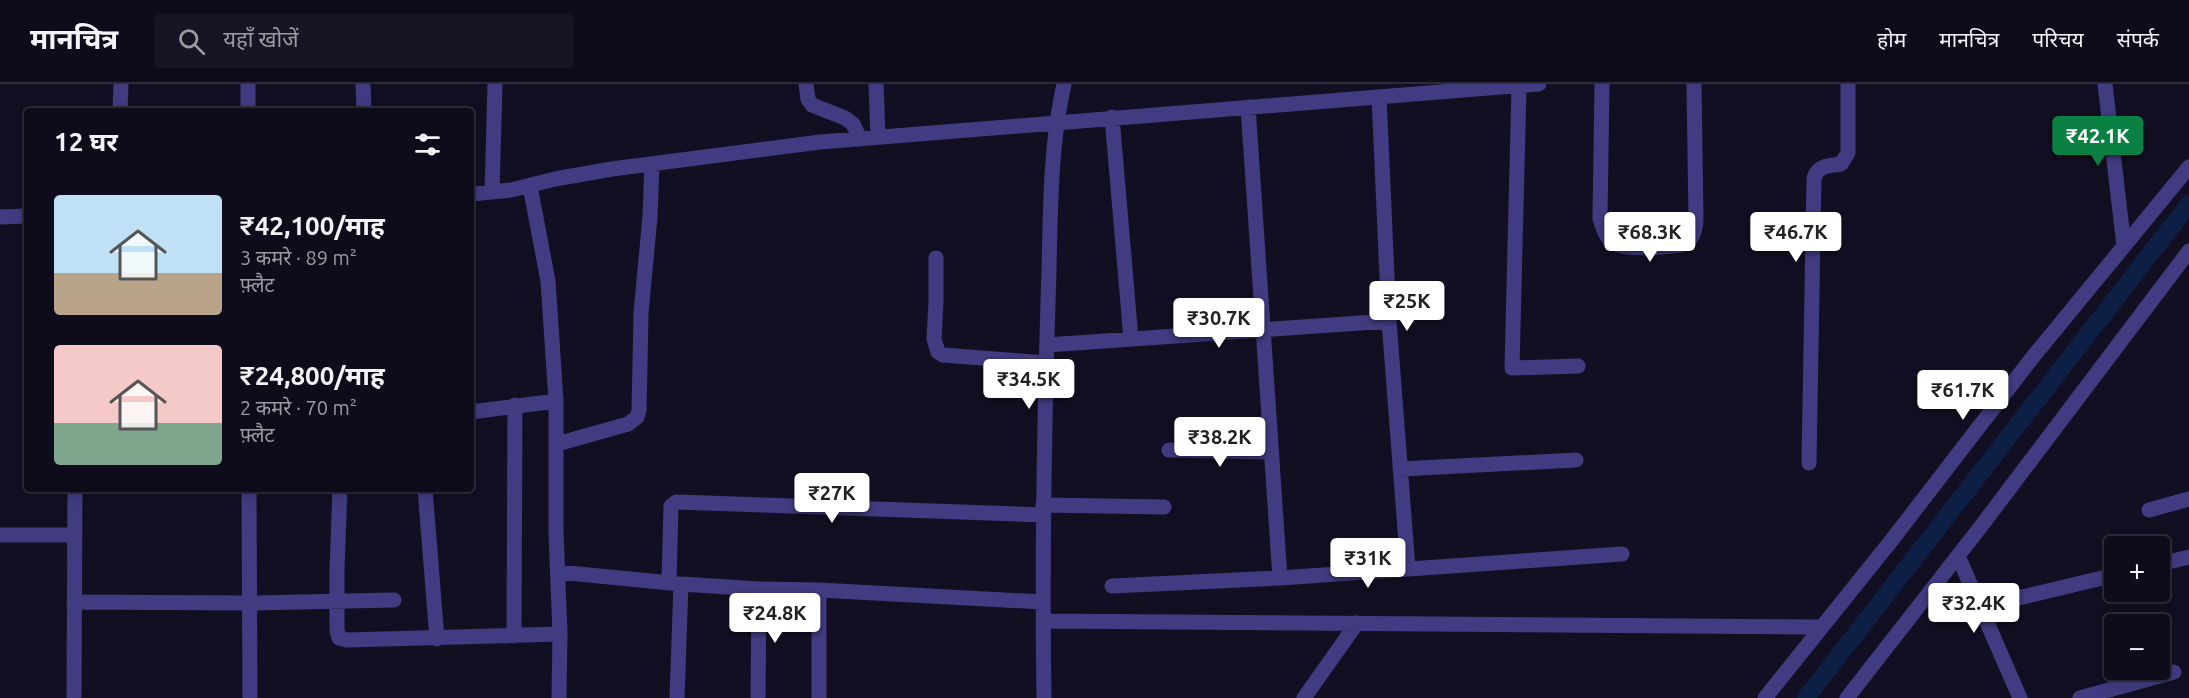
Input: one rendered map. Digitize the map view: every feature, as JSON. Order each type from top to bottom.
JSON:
[{"type":"street","points":[[120,108],[121,84]]},
{"type":"street","points":[[248,84],[248,108]]},
{"type":"street","points":[[363,84],[363,108]]},
{"type":"street","points":[[492,192],[495,84]]},
{"type":"street","points":[[806,84],[808,99],[812,105],[845,118],[853,124],[860,139]]},
{"type":"street","points":[[876,84],[878,137]]},
{"type":"street","points":[[1044,698],[1042,602],[1046,363],[1056,122],[1064,84]]},
{"type":"street","points":[[474,194],[652,164],[878,137],[1379,97],[1403,89],[1539,84]]},
{"type":"street","points":[[1602,84],[1600,218],[1608,237],[1615,244],[1624,246],[1681,245],[1689,242],[1694,236],[1696,220],[1694,84]]},
{"type":"street","points":[[1809,463],[1814,178],[1816,172],[1822,167],[1841,164],[1846,159],[1848,153],[1848,84]]},
{"type":"street","points":[[2105,84],[2124,246]]},
{"type":"street","points":[[1519,86],[1512,368],[1578,366]]},
{"type":"street","points":[[1379,97],[1389,321],[1408,570]]},
{"type":"street","points":[[1248,107],[1280,578]]},
{"type":"street","points":[[1112,117],[1131,339]]},
{"type":"street","points":[[557,444],[628,424],[637,417],[641,313],[650,217],[652,164]]},
{"type":"street","points":[[1765,698],[1891,541],[2032,358],[2189,167]]},
{"type":"street","points":[[530,186],[548,281],[556,401],[559,698]]},
{"type":"street","points":[[0,217],[24,216]]},
{"type":"street","points":[[1847,698],[1958,556],[2189,251]]},
{"type":"street","points":[[936,258],[934,339],[938,352],[943,355],[1046,363]]},
{"type":"street","points":[[1047,345],[1389,321]]},
{"type":"street","points":[[474,412],[556,401]]},
{"type":"street","points":[[514,636],[515,405]]},
{"type":"street","points":[[1169,450],[1271,452]]},
{"type":"street","points":[[1401,469],[1576,460]]},
{"type":"street","points":[[74,698],[75,492]]},
{"type":"street","points":[[249,492],[250,698]]},
{"type":"street","points":[[340,492],[336,569],[339,638],[347,640],[437,639],[560,634]]},
{"type":"street","points":[[425,492],[437,639]]},
{"type":"street","points":[[2149,510],[2189,499]]},
{"type":"street","points":[[677,698],[675,583],[670,506],[676,502],[1043,510],[1164,507]]},
{"type":"street","points":[[0,535],[75,535]]},
{"type":"street","points":[[1112,586],[1408,570],[1622,554]]},
{"type":"street","points":[[1958,556],[2020,698]]},
{"type":"street","points":[[2170,562],[2189,557]]},
{"type":"street","points":[[558,572],[759,589],[1042,602]]},
{"type":"street","points":[[1980,607],[2104,578]]},
{"type":"street","points":[[758,698],[759,589]]},
{"type":"street","points":[[819,590],[819,698]]},
{"type":"street","points":[[74,602],[250,603],[394,600]]},
{"type":"street","points":[[1043,621],[1820,627]]},
{"type":"street","points":[[1304,698],[1358,623]]},
{"type":"street","points":[[2080,698],[2174,672]]},
{"type":"waterway","points":[[1806,698],[2189,204]]}]
